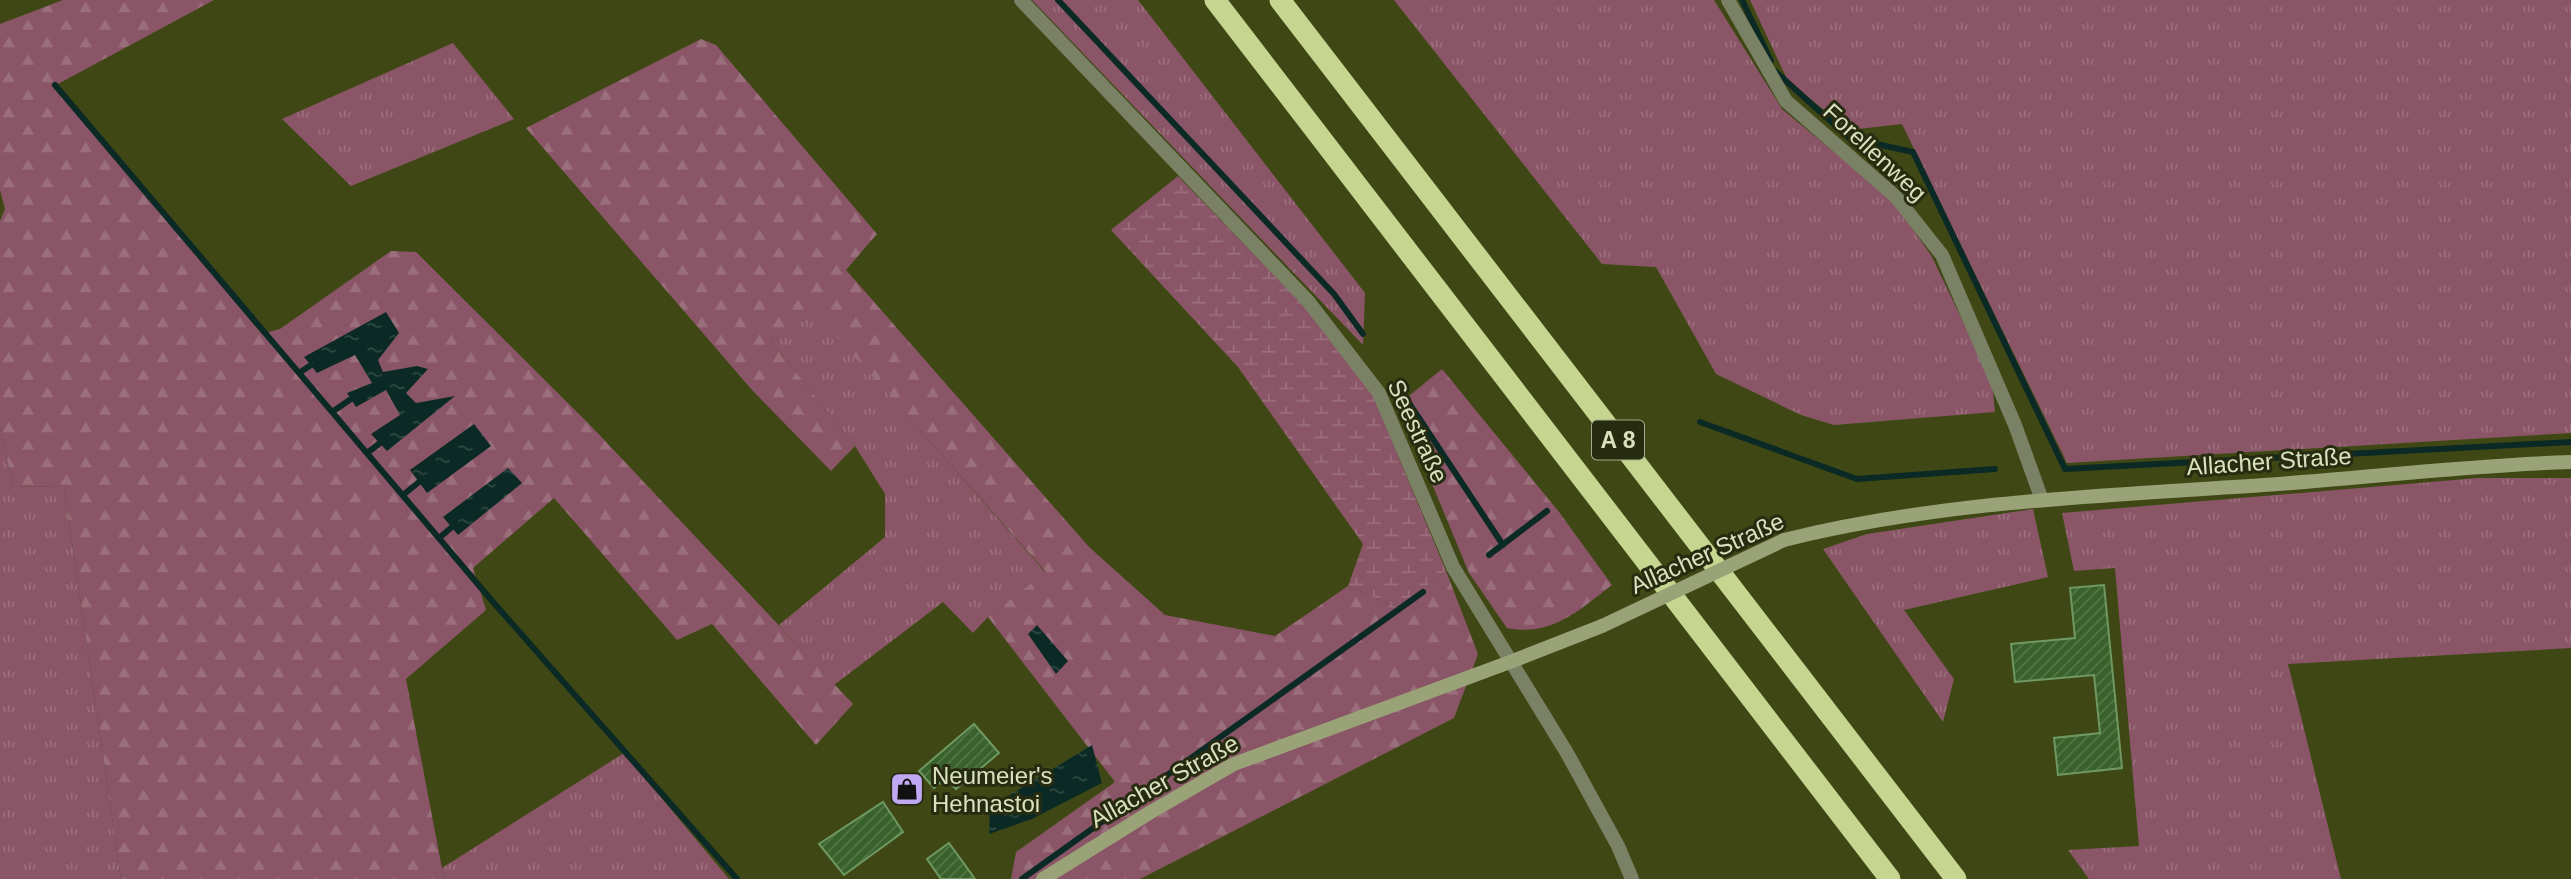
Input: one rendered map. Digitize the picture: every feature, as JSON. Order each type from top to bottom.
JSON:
[{"type":"highway","name":"A 8","points":[[1214,0],[1890,879]]},
{"type":"highway","name":"A 8","points":[[1280,0],[1956,879]]},
{"type":"street","name":"Seestraße","points":[[1021,0],[1308,301],[1378,393],[1453,567],[1567,753],[1618,846],[1632,879]]},
{"type":"street","name":"Forellenweg","points":[[1728,0],[1786,101],[1896,197],[1942,255],[2015,425],[2042,500]]},
{"type":"street","name":"Allacher Straße","points":[[1043,879],[1234,764],[1602,626],[1784,540],[1849,524],[2042,500],[2571,462]]},
{"type":"green space","points":[[63,0],[214,0],[56,85],[262,334],[280,329],[391,251],[416,252],[591,426],[853,704],[816,745],[712,624],[677,640],[554,498],[473,568],[486,610],[406,679],[444,879],[121,879],[64,487],[13,486],[0,428],[0,221],[5,209],[0,190],[0,24]]},
{"type":"green space","points":[[1032,0],[1138,0],[1365,293],[1363,345]]},
{"type":"green space","points":[[1394,0],[1714,0],[1782,109],[1892,200],[1931,255],[1992,382],[1995,412],[1834,425],[1801,415],[1716,374],[1656,267],[1602,264]]},
{"type":"green space","points":[[1750,0],[2571,0],[2571,433],[2067,463],[1902,124],[1849,130],[1788,81]]},
{"type":"green space","points":[[701,39],[716,45],[877,234],[846,270],[1089,547],[1165,615],[1275,636],[1348,586],[1399,608],[1446,571],[1478,654],[1454,718],[1140,879],[1011,879],[1016,852],[1115,782],[988,617],[1046,572],[815,312],[771,341],[855,446],[831,471],[752,390],[526,128]]},
{"type":"green space","points":[[453,43],[514,119],[351,186],[282,119]]},
{"type":"green space","points":[[1178,176],[1303,305],[1372,393],[1446,571],[1399,608],[1348,586],[1363,544],[1238,367],[1111,230]]},
{"type":"green space","points":[[815,311],[1046,573],[988,617],[973,633],[943,602],[834,685],[779,625],[885,537],[885,494],[855,446],[771,341]]},
{"type":"green space","points":[[1442,369],[1559,512],[1612,585],[1576,612],[1551,625],[1538,629],[1507,628],[1469,573],[1399,404]]},
{"type":"green space","points":[[0,428],[13,486],[64,487],[121,879],[0,879]]},
{"type":"green space","points":[[2478,478],[2571,478],[2571,648],[2288,664],[2341,879],[2089,879],[2068,850],[2139,846],[2115,568],[2074,571],[2062,513]]},
{"type":"green space","points":[[2033,509],[2048,577],[1904,610],[1954,679],[1943,722],[1823,549],[1867,534]]},
{"type":"green space","points":[[624,753],[729,879],[444,879],[442,868]]},
{"type":"water","points":[[386,312],[399,333],[378,360],[383,372],[417,366],[428,369],[406,393],[416,403],[455,396],[387,451],[371,434],[400,415],[386,390],[356,407],[347,393],[372,383],[355,355],[317,373],[304,357]]},
{"type":"water","points":[[474,424],[491,446],[427,493],[410,470]]},
{"type":"water","points":[[508,468],[522,483],[458,535],[443,517]]},
{"type":"water","points":[[1037,625],[1068,661],[1056,674],[1028,634]]},
{"type":"water","points":[[1092,745],[1102,783],[1032,819],[989,834],[990,807]]},
{"type":"building","points":[[2104,585],[2122,768],[2058,775],[2054,738],[2100,733],[2094,675],[2015,682],[2011,644],[2075,638],[2070,588]]},
{"type":"building","points":[[974,724],[999,753],[956,789],[946,778],[934,788],[919,771]]},
{"type":"building","points":[[883,802],[903,832],[844,875],[819,844]]},
{"type":"building","points":[[949,843],[975,879],[941,879],[927,859]]},
{"type":"waterway","points":[[1058,0],[1334,294],[1363,334]]},
{"type":"waterway","points":[[1742,0],[1771,61]]},
{"type":"waterway","points":[[1775,71],[1849,138],[1913,152],[2065,469],[2571,442]]},
{"type":"waterway","points":[[55,85],[493,602],[737,879]]},
{"type":"waterway","points":[[299,373],[311,365]]},
{"type":"waterway","points":[[332,412],[351,399]]},
{"type":"waterway","points":[[1409,403],[1503,545]]},
{"type":"waterway","points":[[1700,422],[1857,479],[1995,469]]},
{"type":"waterway","points":[[367,453],[380,443]]},
{"type":"waterway","points":[[403,495],[419,482]]},
{"type":"waterway","points":[[1489,555],[1547,511]]},
{"type":"waterway","points":[[439,538],[452,527]]},
{"type":"waterway","points":[[1022,879],[1423,592]]},
{"type":"place","name":"Neumeier's Hehnastoi","points":[[907,789]]}]
